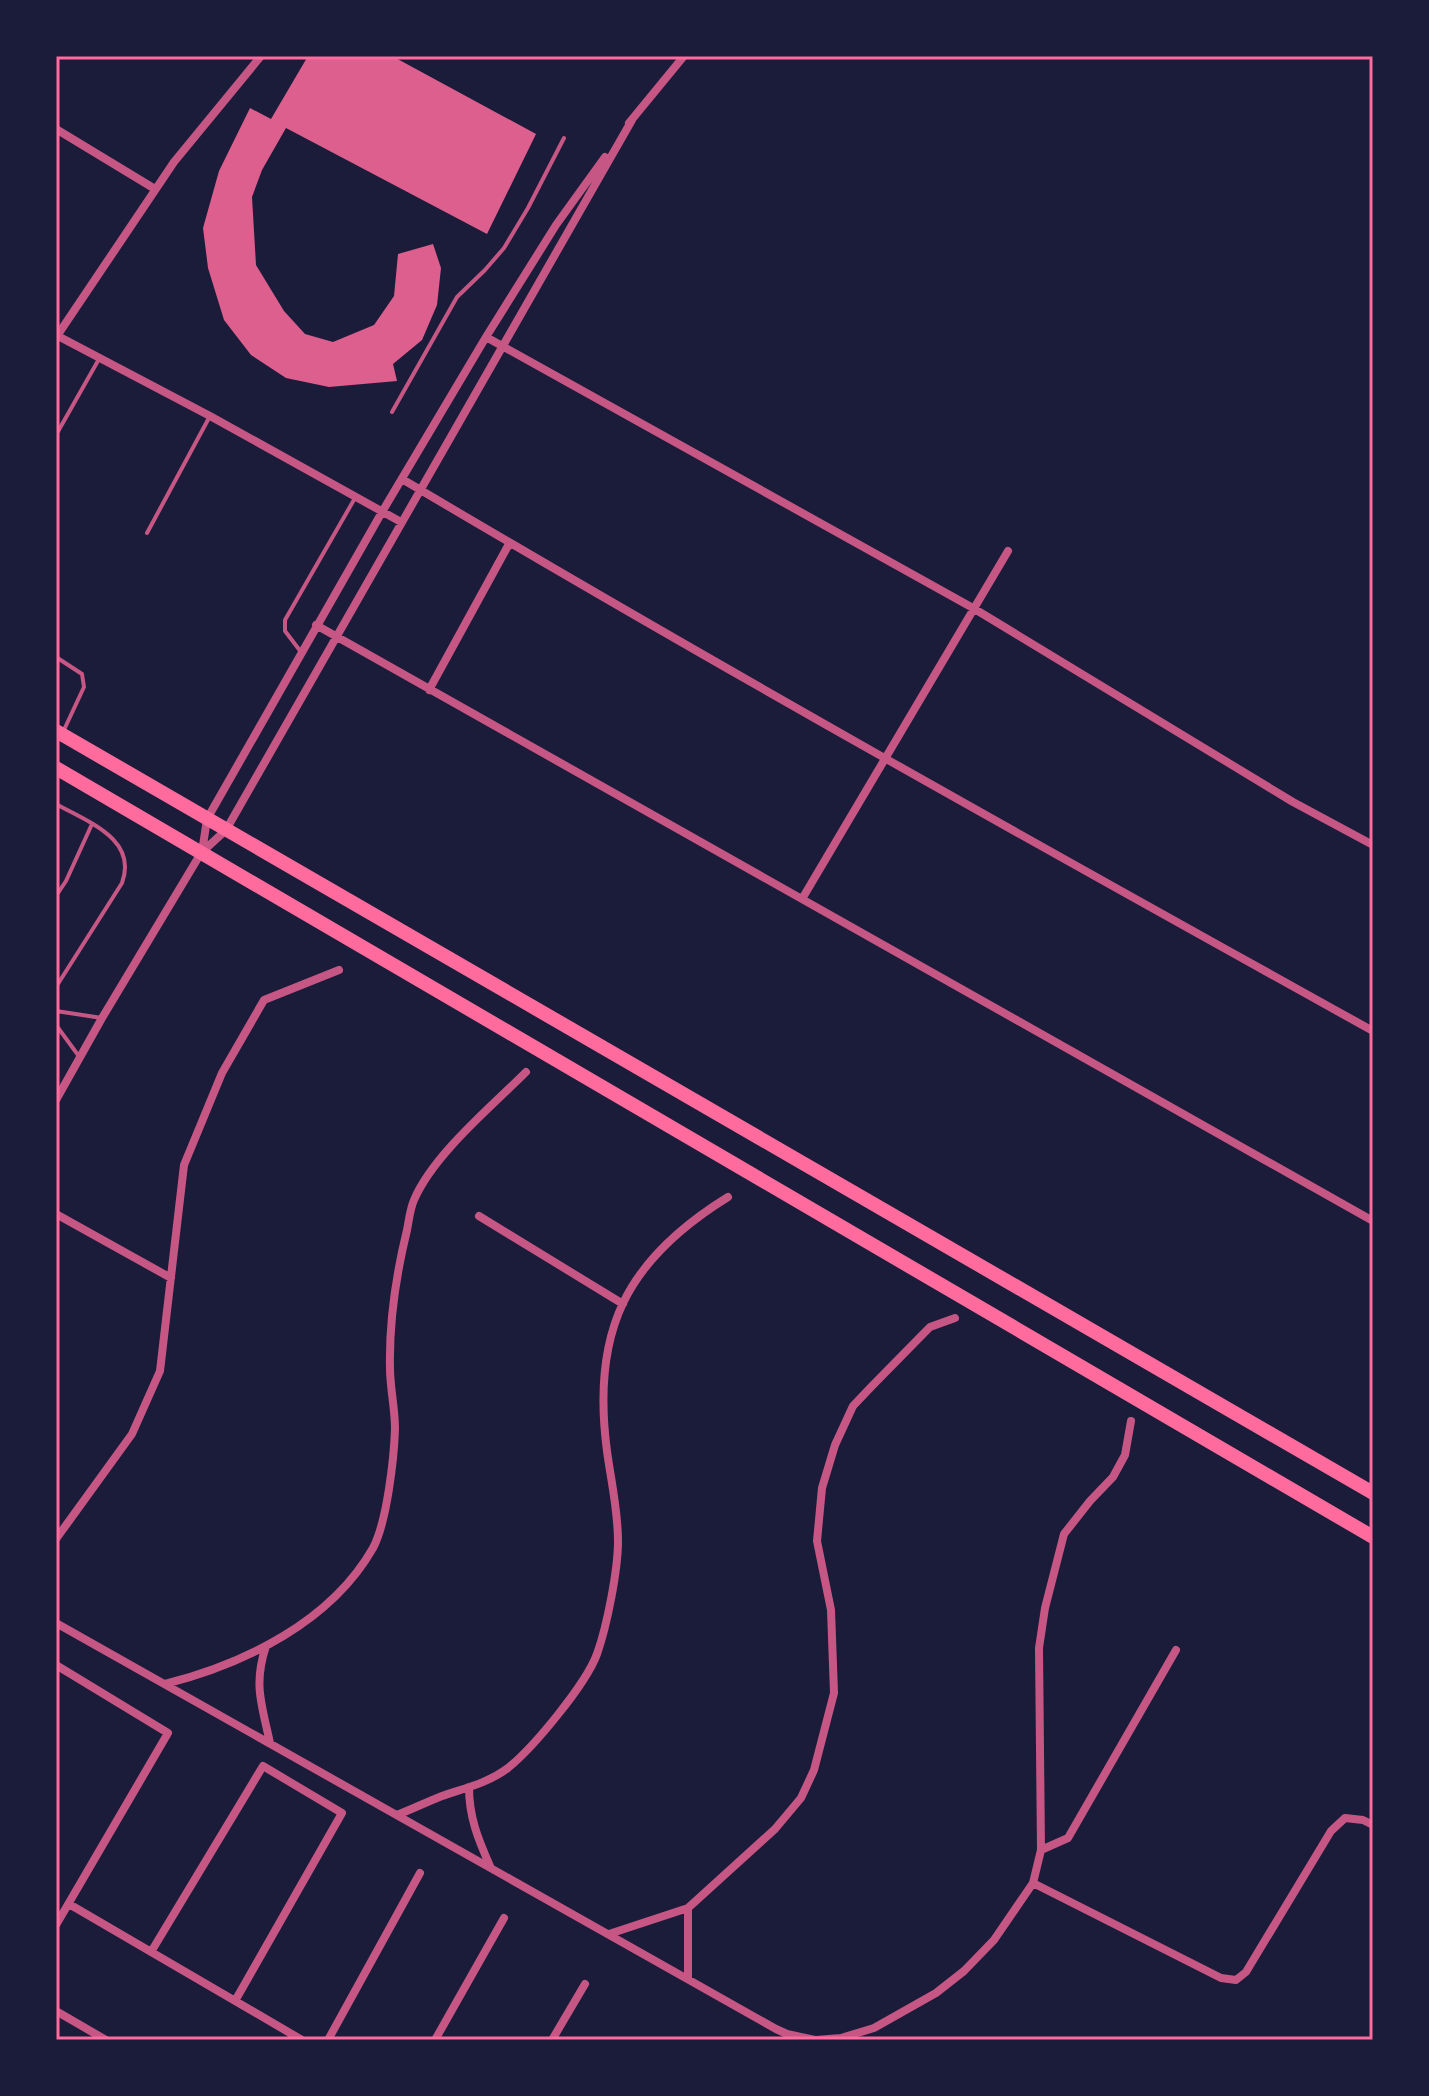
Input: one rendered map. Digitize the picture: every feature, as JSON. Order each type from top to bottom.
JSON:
[{"type":"highway","points":[[59,733],[1373,1493]]},
{"type":"highway","points":[[56,768],[1373,1537]]},
{"type":"street","points":[[261,56],[155,189],[57,336],[401,522]]},
{"type":"street","points":[[201,853],[207,819],[316,625],[486,337],[556,225],[632,120],[684,56]]},
{"type":"street","points":[[56,1100],[201,853],[226,830],[632,120]]},
{"type":"street","points":[[56,129],[155,189]]},
{"type":"street","points":[[486,337],[973,608],[1293,802],[1373,845]]},
{"type":"street","points":[[402,479],[885,760],[1373,1031]]},
{"type":"street","points":[[429,690],[509,544]]},
{"type":"street","points":[[802,899],[1008,551]]},
{"type":"street","points":[[316,625],[1373,1221]]},
{"type":"street","points":[[56,1539],[132,1434],[160,1371],[184,1165],[222,1073],[264,1000],[339,970]]},
{"type":"street","points":[[165,1684],[196,1676],[266,1646],[309,1618],[337,1593],[374,1546],[391,1480],[395,1427],[390,1369],[392,1312],[401,1251],[414,1200],[439,1160],[526,1072]]},
{"type":"street","points":[[397,1815],[484,1783],[509,1767],[572,1695],[597,1655],[610,1600],[618,1543],[616,1497],[607,1452],[603,1408],[604,1356],[615,1319],[655,1254],[692,1219],[728,1197]]},
{"type":"street","points":[[56,1214],[171,1278]]},
{"type":"street","points":[[479,1216],[623,1304]]},
{"type":"street","points":[[609,1934],[688,1908],[775,1829],[801,1798],[814,1770],[834,1693],[831,1610],[817,1541],[822,1488],[835,1445],[853,1406],[930,1327],[955,1318]]},
{"type":"street","points":[[56,1623],[776,2029],[816,2040],[841,2038],[874,2028],[936,1993],[964,1971],[994,1940],[1033,1883],[1041,1850],[1039,1648],[1045,1608],[1064,1534],[1113,1477],[1125,1455],[1131,1421]]},
{"type":"street","points":[[266,1646],[258,1669],[258,1691],[270,1743]]},
{"type":"street","points":[[1041,1850],[1068,1838],[1176,1650]]},
{"type":"street","points":[[56,1665],[168,1733],[56,1925]]},
{"type":"street","points":[[151,1952],[263,1766],[342,1813],[235,2001]]},
{"type":"street","points":[[469,1787],[472,1821],[490,1867]]},
{"type":"street","points":[[1033,1883],[1221,1978],[1236,1980],[1246,1972],[1331,1831],[1345,1818],[1363,1820],[1373,1825]]},
{"type":"street","points":[[328,2040],[420,1873]]},
{"type":"street","points":[[69,1904],[302,2040]]},
{"type":"street","points":[[688,1908],[688,1979]]},
{"type":"street","points":[[435,2040],[504,1918]]},
{"type":"street","points":[[552,2040],[585,1984]]},
{"type":"street","points":[[56,2011],[106,2040]]},
{"type":"lane","points":[[392,412],[457,297],[504,248],[564,138]]},
{"type":"lane","points":[[56,435],[99,359]]},
{"type":"lane","points":[[147,533],[210,416]]},
{"type":"lane","points":[[301,652],[285,631],[285,620],[356,496]]},
{"type":"lane","points":[[56,657],[82,674],[84,687],[59,733]]},
{"type":"lane","points":[[56,804],[92,824],[116,843],[125,855],[127,869],[122,883],[56,987]]},
{"type":"lane","points":[[56,896],[92,824]]},
{"type":"lane","points":[[56,1011],[102,1018]]},
{"type":"lane","points":[[56,1025],[80,1057]]},
{"type":"building","points":[[308,56],[392,56],[536,134],[487,234],[286,128],[262,170],[252,197],[256,265],[284,311],[305,334],[333,342],[374,325],[394,296],[398,254],[433,244],[441,268],[437,305],[422,340],[393,364],[397,381],[329,387],[286,378],[251,355],[224,320],[208,268],[203,228],[219,171],[250,108],[271,119]]}]
